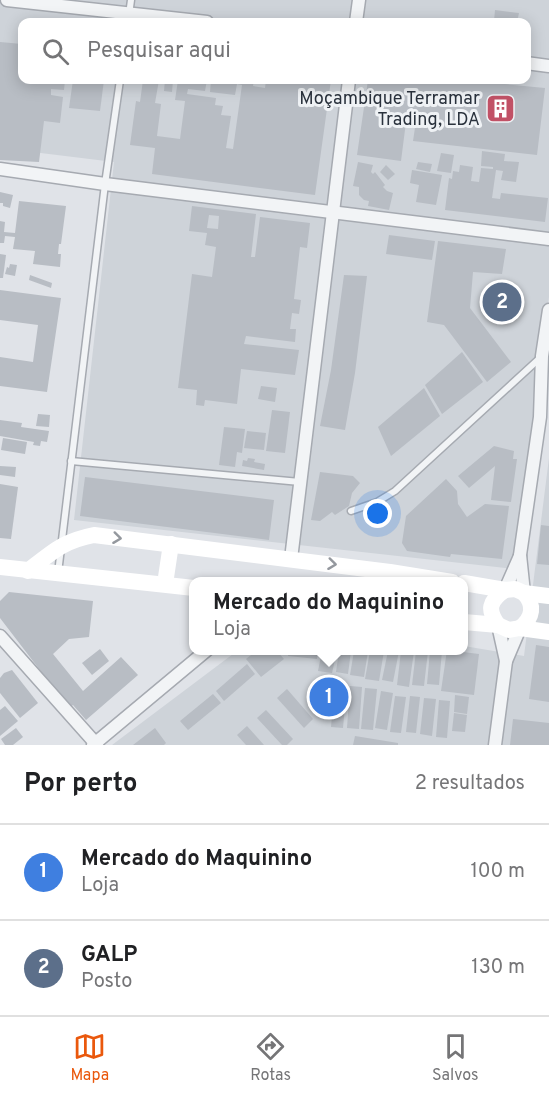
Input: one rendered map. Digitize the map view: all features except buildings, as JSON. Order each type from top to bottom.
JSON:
[{"type":"street","points":[[7,0],[129,18]]},
{"type":"street","points":[[357,18],[359,0]]},
{"type":"street","points":[[531,64],[549,66]]},
{"type":"street","points":[[291,559],[349,84]]},
{"type":"street","points":[[0,169],[549,239]]},
{"type":"street","points":[[506,661],[491,606],[496,596],[505,590],[520,555],[544,417],[542,356],[549,309]]},
{"type":"street","points":[[28,571],[61,545],[74,539],[94,535],[291,559],[389,577]]},
{"type":"street","points":[[165,584],[171,544]]},
{"type":"street","points":[[495,745],[506,661],[520,628],[527,623],[531,615],[532,607],[524,593],[520,555]]},
{"type":"street","points":[[0,567],[57,575],[165,584],[189,589]]},
{"type":"street","points":[[468,585],[505,590],[515,589],[524,593],[549,596]]},
{"type":"street","points":[[468,622],[498,625],[509,630],[520,628],[549,632]]},
{"type":"street","points":[[0,636],[95,744],[202,655]]},
{"type":"lane","points":[[129,18],[131,0]]},
{"type":"lane","points":[[57,575],[119,84]]},
{"type":"lane","points":[[351,511],[395,491],[542,356]]},
{"type":"lane","points":[[71,460],[300,482]]},
{"type":"shaded area","points":[[0,0],[549,0],[549,297],[515,569],[74,520],[114,162],[0,148]]},
{"type":"shaded area","points":[[549,458],[549,745],[112,745],[232,655],[468,655],[468,647],[524,656]]},
{"type":"place","name":"Moçambique Terramar Trading, LDA","points":[[501,109]]},
{"type":"place","name":"GALP","points":[[502,302]]},
{"type":"place","name":"Mercado do Maquinino","points":[[329,697]]}]
